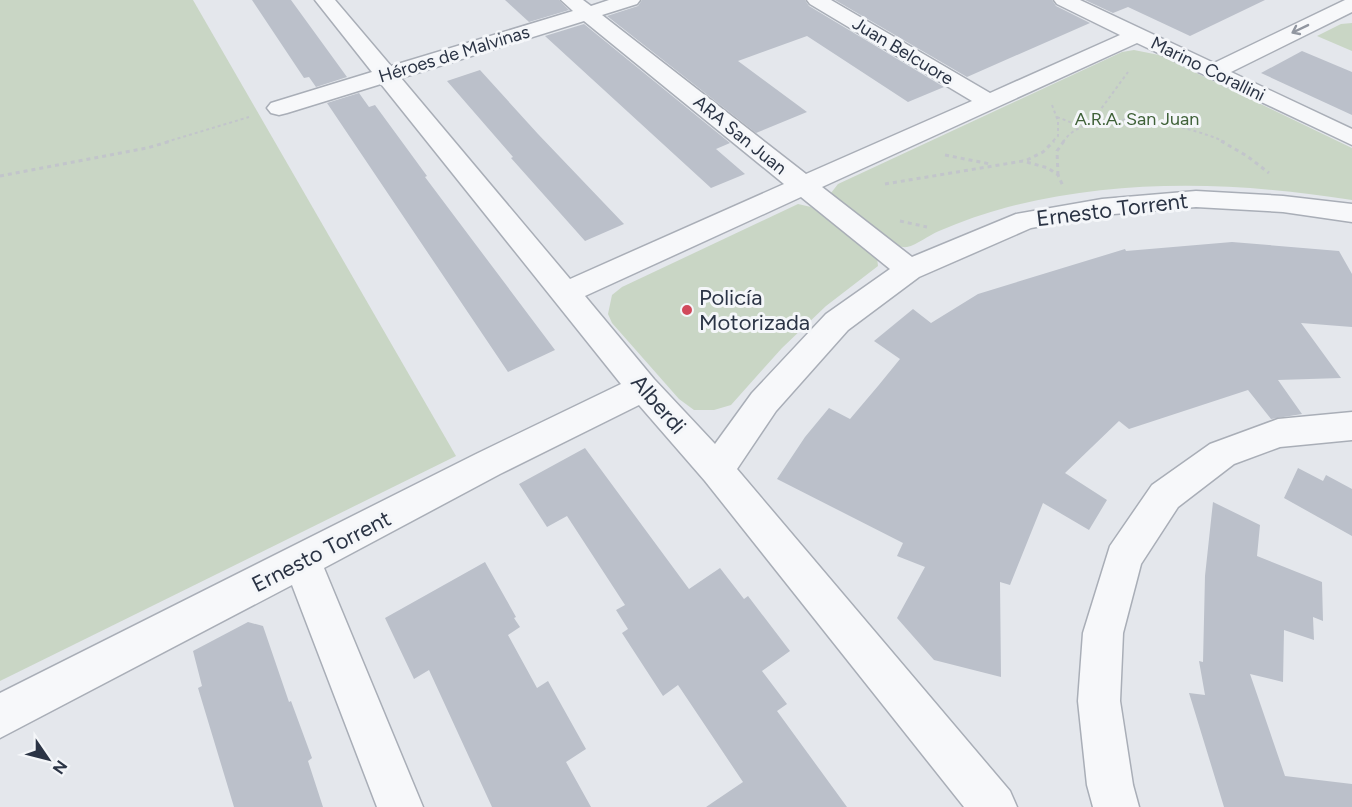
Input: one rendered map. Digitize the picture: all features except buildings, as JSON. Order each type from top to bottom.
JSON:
[{"type":"street","name":"Alberdi","points":[[325,0],[565,293],[644,388],[717,470],[994,807]]},
{"type":"street","name":"Héroes de Malvinas","points":[[279,108],[386,75],[579,7],[630,0]]},
{"type":"street","name":"Juan Belcuore","points":[[817,0],[990,102]]},
{"type":"street","name":"Marino Corallini","points":[[1064,0],[1352,138]]},
{"type":"street","points":[[1323,0],[1349,8]]},
{"type":"street","name":"ARA San Juan","points":[[579,7],[909,270]]},
{"type":"street","points":[[1215,71],[1349,8]]},
{"type":"street","points":[[565,293],[1137,35]]},
{"type":"street","name":"Ernesto Torrent","points":[[717,470],[764,402],[837,322],[909,270],[1025,220],[1102,207],[1196,198],[1283,204],[1352,213]]},
{"type":"street","name":"Ernesto Torrent","points":[[0,716],[488,464],[644,388]]},
{"type":"street","points":[[1116,807],[1110,785],[1099,701],[1103,633],[1123,558],[1165,496],[1222,454],[1278,433],[1352,426]]},
{"type":"street","points":[[302,561],[400,807]]},
{"type":"path","points":[[1063,186],[1055,160],[1060,143],[1090,124],[1134,64]]},
{"type":"path","points":[[880,184],[1023,161],[1043,152],[1055,142],[1060,129],[1050,102]]},
{"type":"path","points":[[0,176],[147,148],[279,108]]},
{"type":"path","points":[[1057,117],[1075,124],[1137,119],[1189,128],[1234,148],[1271,174]]},
{"type":"path","points":[[943,154],[997,165]]},
{"type":"path","points":[[1023,161],[1040,164],[1058,175]]},
{"type":"green space","points":[[0,0],[193,0],[456,456],[0,681]]},
{"type":"green space","points":[[1352,23],[1352,51],[1317,36],[1341,24]]},
{"type":"green space","name":"A.R.A. San Juan","points":[[1134,50],[1159,55],[1352,148],[1352,200],[1266,189],[1223,187],[1137,187],[1094,191],[991,212],[948,227],[907,247],[890,242],[832,197],[831,193],[838,184],[1122,52]]},
{"type":"green space","points":[[798,204],[811,207],[877,257],[878,266],[826,306],[782,348],[731,405],[714,410],[694,410],[679,399],[612,323],[608,314],[612,295],[622,287]]},
{"type":"place","name":"Policía Motorizada","points":[[687,310]]}]
